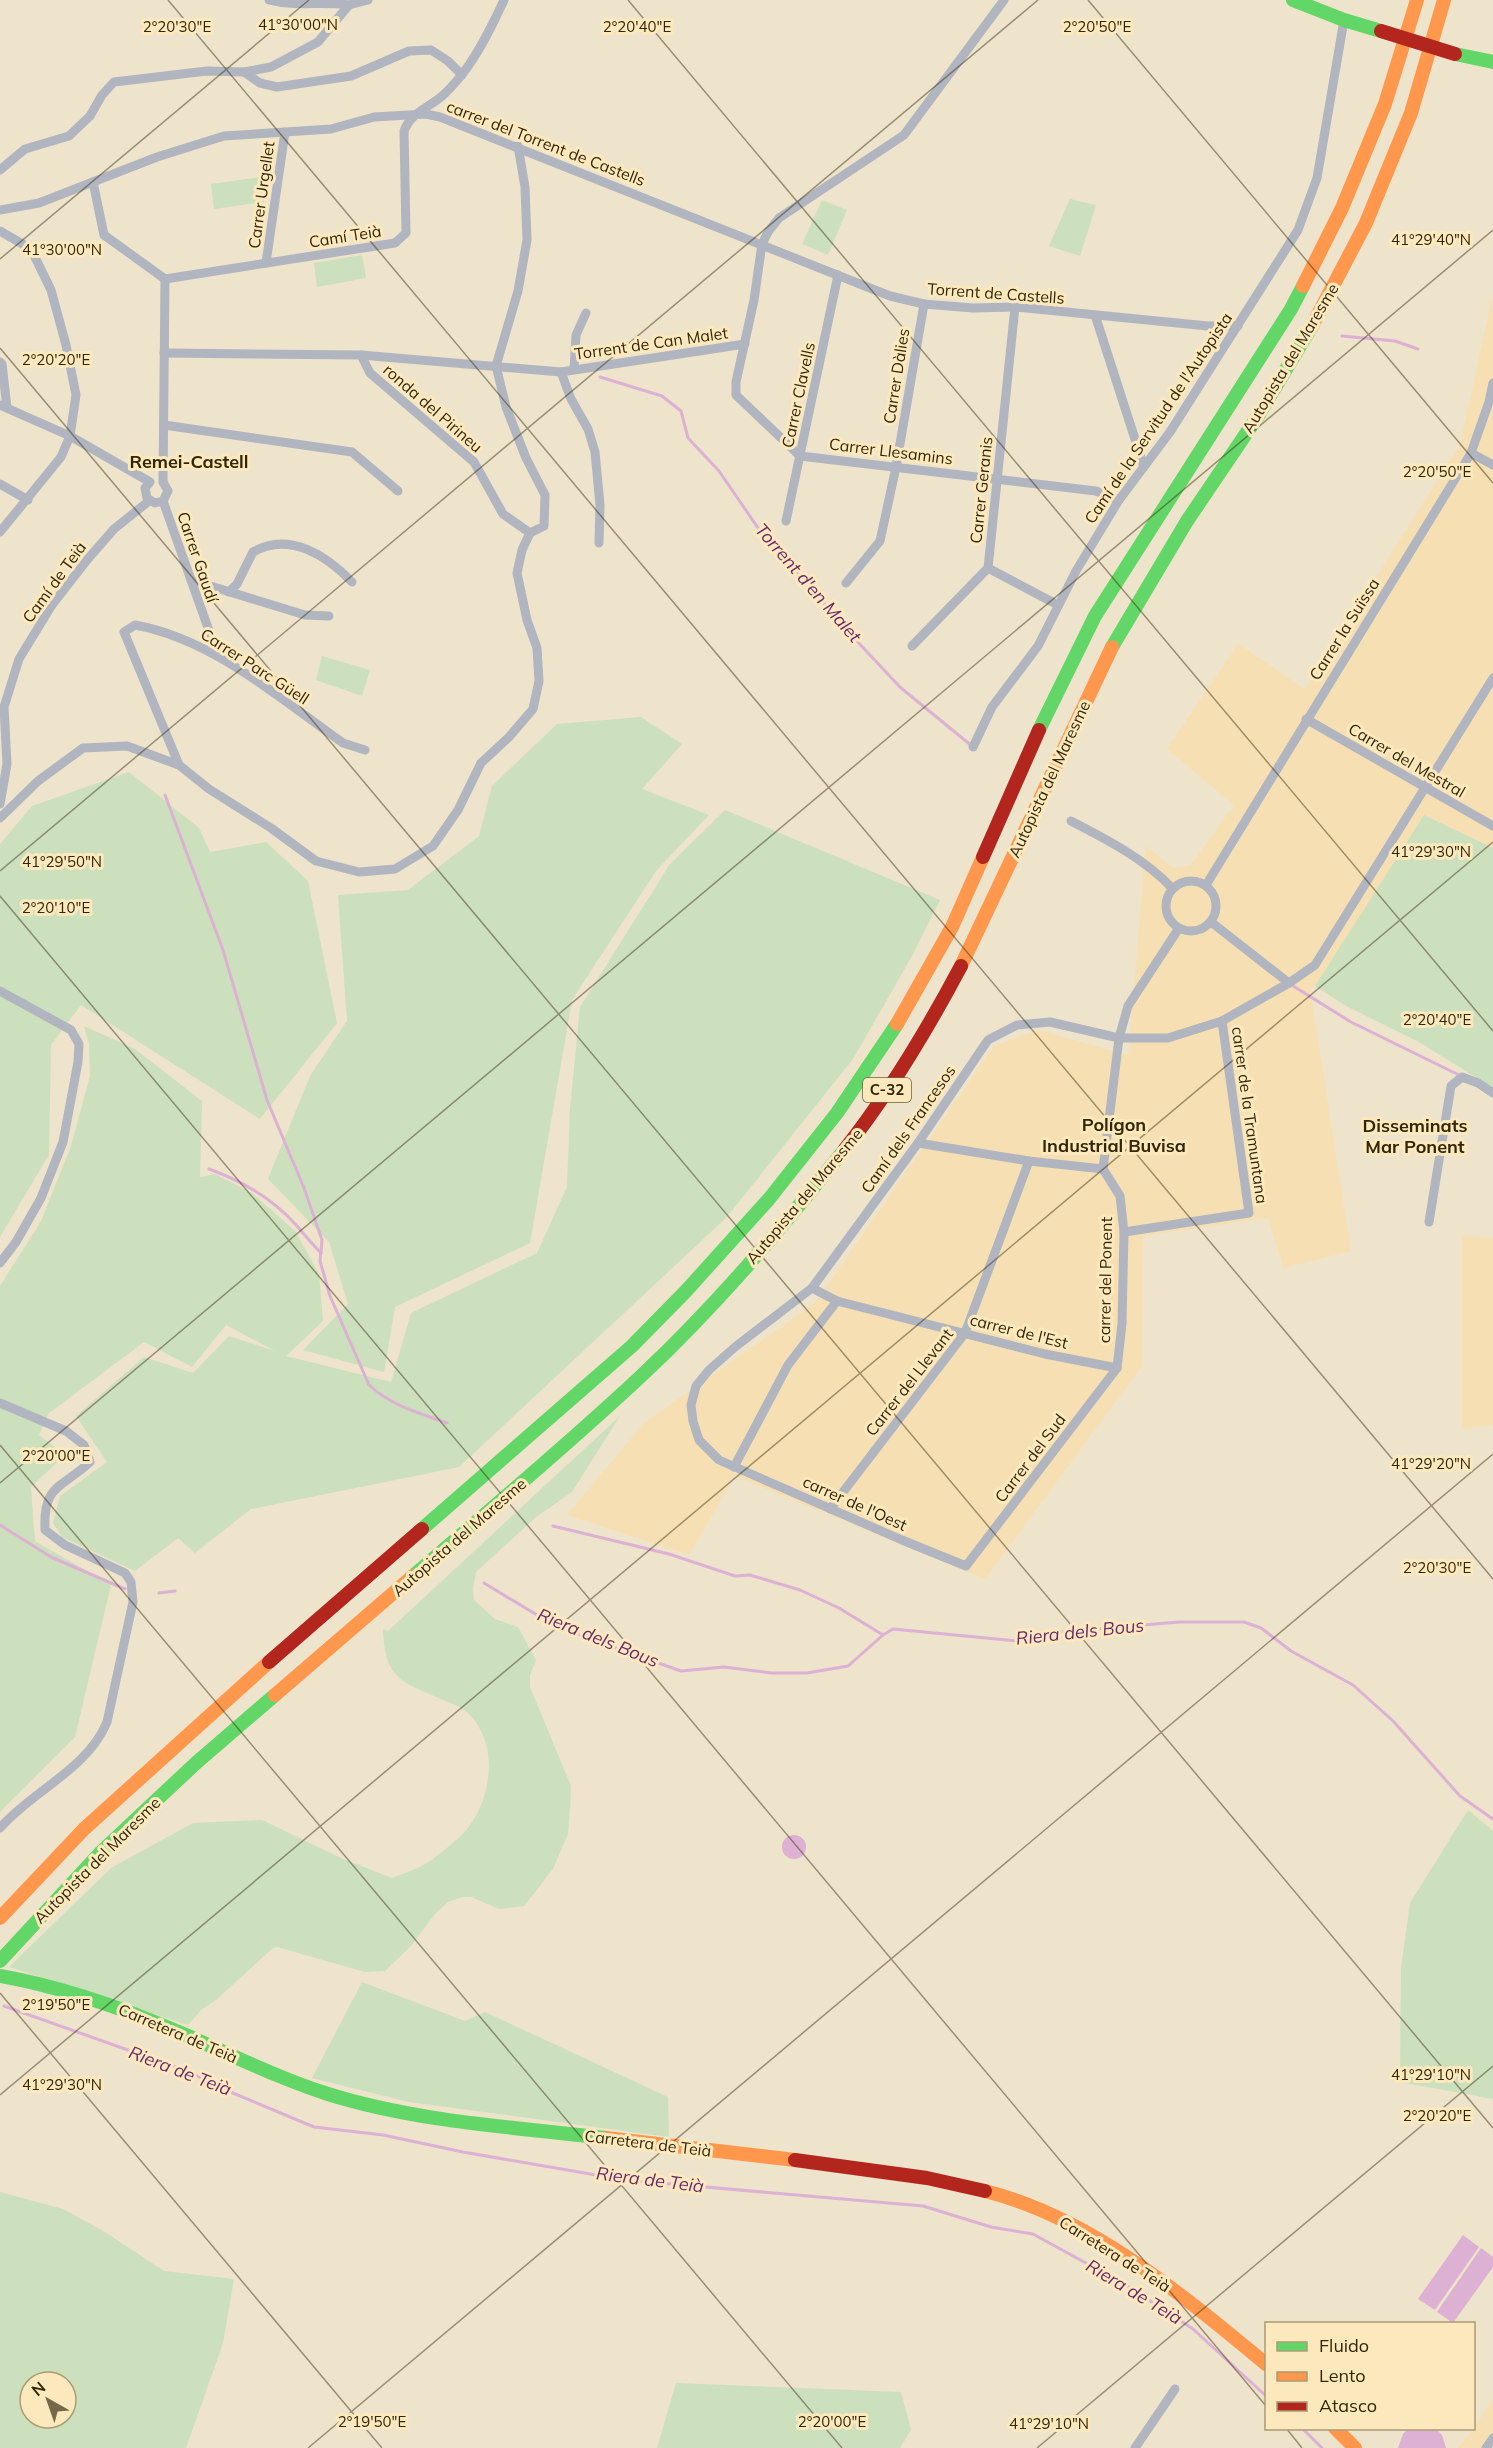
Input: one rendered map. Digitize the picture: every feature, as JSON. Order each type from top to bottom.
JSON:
[{"type":"main road","points":[[1293,0],[1344,20],[1455,54],[1493,62]]},
{"type":"main road","name":"Autopista del Maresme","points":[[0,1918],[84,1829],[213,1710],[632,1346],[686,1291],[769,1199],[837,1113],[892,1033],[952,927],[1041,726],[1095,616],[1291,309],[1342,208],[1380,114],[1417,0]]},
{"type":"main road","name":"Autopista del Maresme","points":[[0,1961],[101,1852],[196,1763],[490,1510],[639,1378],[705,1312],[792,1215],[864,1125],[928,1028],[974,941],[1066,740],[1120,630],[1187,521],[1264,406],[1313,325],[1366,223],[1411,113],[1444,0]]},
{"type":"main road","name":"Carretera de Teià","points":[[0,1976],[44,1984],[95,1999],[160,2023],[310,2089],[354,2102],[425,2116],[913,2174],[986,2191],[1054,2216],[1117,2253],[1198,2309],[1265,2363]]},
{"type":"main road","points":[[1337,2430],[1355,2448]]},
{"type":"street","points":[[269,0],[294,4],[349,5],[368,0]]},
{"type":"street","points":[[414,115],[438,99],[462,75],[493,24],[504,0]]},
{"type":"street","points":[[800,456],[736,395],[736,382],[745,344],[762,244],[779,218],[904,135],[1004,0]]},
{"type":"street","points":[[0,170],[25,149],[69,136],[90,116],[102,95],[114,82],[207,70],[244,72],[271,67],[318,42],[349,5]]},
{"type":"street","name":"Camí de la Servitud de l'Autopista","points":[[973,747],[992,707],[1038,646],[1076,571],[1119,500],[1170,432],[1299,230],[1313,189],[1344,20]]},
{"type":"street","points":[[244,72],[260,83],[278,87],[351,76],[409,51],[431,50],[448,61],[462,75]]},
{"type":"street","name":"carrer del Torrent de Castells","points":[[0,210],[39,203],[157,157],[224,136],[331,129],[374,117],[426,114],[518,146],[762,244]]},
{"type":"street","name":"Camí Teià","points":[[165,279],[395,243],[402,239],[406,233],[404,131],[414,115]]},
{"type":"street","name":"Carrer Urgellet","points":[[266,263],[285,132]]},
{"type":"street","points":[[0,818],[38,781],[83,748],[127,746],[179,765],[209,789],[271,828],[316,861],[359,872],[395,869],[433,846],[458,810],[481,763],[509,738],[533,709],[539,681],[537,648],[527,620],[517,573],[522,550],[530,533],[544,526],[545,495],[526,458],[506,408],[496,366],[518,291],[527,240],[525,188],[518,146]]},
{"type":"street","points":[[93,182],[104,234],[165,279],[164,425],[352,452],[398,491]]},
{"type":"street","points":[[0,231],[31,249],[51,290],[66,345],[76,395],[70,436],[61,457],[0,532]]},
{"type":"street","name":"Torrent de Castells","points":[[762,244],[890,296],[924,304],[973,308],[1016,307],[1209,326],[1238,326]]},
{"type":"street","name":"Carrer Clavells","points":[[786,521],[838,275]]},
{"type":"street","name":"Carrer Dàlies","points":[[846,583],[880,541],[896,467],[924,304]]},
{"type":"street","name":"Carrer Geranis","points":[[912,646],[988,568],[1016,307]]},
{"type":"street","points":[[574,369],[576,335],[586,313]]},
{"type":"street","points":[[1095,315],[1144,467]]},
{"type":"street","name":"Torrent de Can Malet","points":[[561,372],[745,344]]},
{"type":"street","name":"ronda del Pirineu","points":[[164,353],[361,355],[561,372]]},
{"type":"street","name":"ronda del Pirineu","points":[[361,355],[370,373],[474,462],[503,514],[530,533]]},
{"type":"street","points":[[1,365],[3,406],[70,436],[150,482],[145,492],[150,501],[155,503],[163,501]]},
{"type":"street","points":[[561,372],[571,399],[588,429],[595,452],[600,505],[599,543]]},
{"type":"street","name":"Carrer la Suïssa","points":[[1206,885],[1471,453],[1489,402],[1493,383]]},
{"type":"street","name":"Carrer Gaudí","points":[[164,425],[163,482],[168,491],[163,501],[218,656]]},
{"type":"street","points":[[1471,453],[1493,465]]},
{"type":"street","name":"Carrer Llesamins","points":[[800,456],[1096,491],[1119,500]]},
{"type":"street","points":[[0,484],[28,500]]},
{"type":"street","name":"Camí de Teià","points":[[0,804],[7,764],[4,707],[19,659],[52,605],[87,560],[114,529],[150,501]]},
{"type":"street","points":[[229,592],[237,584],[253,552],[275,545],[298,546],[320,555],[334,562],[352,582]]},
{"type":"street","points":[[988,568],[1058,605]]},
{"type":"street","points":[[191,580],[305,615],[329,616]]},
{"type":"street","name":"Carrer Parc Güell","points":[[179,765],[124,632],[135,625],[162,630],[218,656],[343,742],[365,750]]},
{"type":"street","name":"Camí dels Francesos","points":[[734,1467],[719,1460],[699,1440],[691,1405],[696,1386],[709,1370],[735,1347],[812,1288],[918,1143],[988,1040],[1017,1024],[1050,1022],[1119,1038],[1168,1038],[1222,1021],[1315,965],[1493,678]]},
{"type":"street","name":"Carrer del Mestral","points":[[1306,719],[1493,826]]},
{"type":"street","points":[[1071,821],[1099,834],[1132,856],[1172,888]]},
{"type":"street","points":[[1188,880],[1206,885],[1212,890],[1217,906],[1211,922],[1196,931],[1179,928],[1170,921],[1166,910],[1167,898],[1172,888],[1188,880]]},
{"type":"street","points":[[1211,922],[1289,982]]},
{"type":"street","points":[[918,1143],[1029,1161],[1103,1169],[1119,1038],[1128,1006],[1179,928]]},
{"type":"street","points":[[0,991],[71,1030],[79,1044],[78,1062],[63,1142],[41,1198],[16,1242],[0,1263]]},
{"type":"street","name":"carrer de la Tramuntana","points":[[1124,1232],[1248,1213],[1222,1021]]},
{"type":"street","points":[[1429,1222],[1451,1086],[1462,1077],[1478,1083],[1493,1093]]},
{"type":"street","name":"Carrer del Llevant","points":[[830,1509],[965,1333],[1029,1161]]},
{"type":"street","name":"carrer del Ponent","points":[[1103,1169],[1120,1196],[1124,1232],[1122,1324],[1117,1368]]},
{"type":"street","name":"carrer de l'Est","points":[[812,1288],[837,1301],[1045,1354],[1117,1368]]},
{"type":"street","points":[[734,1467],[788,1365],[837,1301]]},
{"type":"street","name":"Carrer del Sud","points":[[966,1566],[1117,1368]]},
{"type":"street","points":[[0,1403],[66,1431],[84,1445],[90,1462],[51,1494],[44,1509],[45,1530],[65,1545],[125,1573],[131,1582],[133,1602],[107,1722],[100,1739],[84,1758],[0,1828]]},
{"type":"street","name":"carrer de l'Oest","points":[[734,1467],[966,1566]]},
{"type":"street","points":[[1135,2448],[1175,2389]]},
{"type":"street","points":[[1486,2448],[1493,2439]]},
{"type":"shaded area","points":[[1493,294],[1493,848],[1424,815],[1315,986],[1310,989],[1351,1251],[1284,1268],[1268,1218],[1143,1236],[1142,1366],[985,1579],[735,1476],[689,1555],[567,1515],[644,1423],[815,1303],[994,1046],[1038,1030],[1128,1055],[1146,846],[1173,868],[1191,865],[1234,805],[1167,749],[1238,644],[1305,689],[1460,445]]},
{"type":"shaded area","points":[[1462,1235],[1493,1238],[1493,1425],[1462,1429]]},
{"type":"shaded area","points":[[794,1835],[803,1838],[806,1847],[803,1856],[794,1859],[785,1856],[782,1847],[785,1838]]},
{"type":"shaded area","points":[[1463,2235],[1479,2247],[1435,2310],[1418,2299]]},
{"type":"shaded area","points":[[1481,2248],[1493,2257],[1493,2267],[1454,2322],[1437,2312]]},
{"type":"shaded area","points":[[1493,2400],[1493,2448],[1458,2448],[1472,2430],[1475,2430]]},
{"type":"shaded area","points":[[1407,2430],[1437,2430],[1442,2435],[1446,2448],[1398,2448]]},
{"type":"green space","points":[[262,177],[264,202],[214,209],[211,184]]},
{"type":"green space","points":[[1070,199],[1096,205],[1080,256],[1049,246]]},
{"type":"green space","points":[[822,200],[847,210],[828,255],[802,244]]},
{"type":"green space","points":[[362,255],[366,278],[317,287],[314,263]]},
{"type":"green space","points":[[322,656],[370,670],[362,696],[316,680]]},
{"type":"green space","points":[[641,717],[682,744],[642,789],[709,815],[656,871],[572,1000],[530,1243],[395,1307],[384,1372],[303,1350],[348,1304],[329,1242],[268,1179],[310,1076],[347,1021],[338,895],[408,890],[479,836],[492,786],[557,724]]},
{"type":"green space","points":[[129,772],[199,828],[210,852],[266,842],[308,881],[337,1023],[260,1119],[81,1005],[51,1045],[49,1155],[0,1237],[0,844],[32,806]]},
{"type":"green space","points":[[725,810],[940,900],[912,956],[853,1059],[726,1218],[459,1467],[251,1509],[195,1553],[178,1538],[135,1571],[62,1537],[53,1523],[60,1496],[107,1462],[76,1416],[144,1357],[193,1373],[229,1336],[275,1351],[226,1325],[192,1367],[144,1342],[48,1414],[39,1435],[65,1455],[31,1487],[35,1541],[111,1585],[75,1737],[0,1812],[0,1286],[41,1221],[71,1146],[90,1076],[89,1043],[84,1026],[135,1049],[202,1101],[200,1177],[215,1174],[252,1193],[295,1231],[319,1274],[323,1321],[286,1356],[391,1382],[411,1313],[537,1253],[567,1187],[570,1109],[580,1007],[670,864]]},
{"type":"green space","points":[[1424,815],[1493,848],[1493,1088],[1419,1042],[1346,1006],[1315,986]]},
{"type":"green space","points":[[620,1416],[572,1492],[536,1517],[476,1572],[474,1600],[495,1619],[518,1627],[536,1660],[530,1675],[530,1687],[571,1786],[568,1834],[553,1869],[524,1906],[499,1909],[471,1897],[448,1902],[435,1914],[411,1946],[385,1971],[365,1972],[277,1947],[273,1948],[217,1999],[201,2010],[188,2025],[9,1967],[111,1868],[193,1823],[262,1820],[341,1858],[392,1878],[426,1864],[455,1841],[468,1828],[476,1815],[487,1786],[489,1771],[485,1740],[479,1726],[469,1714],[456,1705],[414,1687],[397,1676],[387,1658],[383,1629],[388,1631]]},
{"type":"green space","points":[[1468,1810],[1493,1831],[1493,2099],[1400,2082],[1401,1968],[1410,1903]]},
{"type":"green space","points":[[362,1982],[465,2021],[485,2012],[668,2097],[669,2137],[409,2102],[312,2078]]},
{"type":"green space","points":[[0,2192],[63,2209],[105,2232],[164,2271],[234,2279],[223,2343],[186,2448],[0,2448]]},
{"type":"green space","points":[[676,2383],[901,2392],[911,2430],[900,2448],[657,2448]]},
{"type":"waterway","name":"Torrent de Castells","points":[[1342,336],[1395,341],[1418,349]]},
{"type":"waterway","name":"Torrent d'en Malet","points":[[600,377],[662,396],[681,411],[688,438],[719,471],[769,544],[802,577],[852,636],[901,688],[972,746]]},
{"type":"waterway","points":[[165,795],[223,950],[267,1100],[304,1188],[322,1240],[320,1261],[330,1296],[369,1385],[396,1403],[447,1423]]},
{"type":"waterway","name":"Torrent d'en Malet","points":[[1290,984],[1351,1022],[1461,1076]]},
{"type":"waterway","points":[[209,1169],[245,1185],[267,1199],[287,1215],[321,1253]]},
{"type":"waterway","name":"Riera dels Bous","points":[[0,1525],[51,1557],[125,1589]]},
{"type":"waterway","points":[[553,1526],[669,1554],[735,1576],[750,1575],[800,1590],[839,1608],[883,1635]]},
{"type":"waterway","name":"Riera dels Bous","points":[[484,1583],[542,1618],[584,1637],[681,1671],[724,1667],[771,1673],[807,1673],[848,1666],[893,1629],[1017,1641],[1059,1632],[1179,1622],[1244,1622],[1261,1628],[1291,1651],[1353,1685],[1393,1721],[1460,1796],[1493,1819]]},
{"type":"waterway","name":"Riera dels Bous","points":[[159,1593],[175,1591]]},
{"type":"waterway","name":"Riera de Teià","points":[[4,2006],[187,2071],[314,2127],[383,2135],[463,2152],[625,2180],[923,2206],[991,2227],[1033,2234],[1126,2285],[1193,2329],[1265,2395]]},
{"type":"waterway","name":"Riera de Teià","points":[[1304,2430],[1322,2448]]},
{"type":"traffic: fast","points":[[1293,0],[1344,20],[1381,31]]},
{"type":"traffic: fast","points":[[1455,54],[1493,62]]},
{"type":"traffic: fast","points":[[1039,730],[1095,616],[1291,309],[1303,286]]},
{"type":"traffic: fast","points":[[1112,647],[1187,521],[1258,416],[1312,326]]},
{"type":"traffic: fast","points":[[422,1529],[632,1346],[686,1291],[769,1199],[837,1113],[897,1024]]},
{"type":"traffic: fast","points":[[413,1576],[555,1453],[667,1351],[746,1267],[845,1149]]},
{"type":"traffic: fast","points":[[0,1961],[101,1852],[196,1763],[275,1695]]},
{"type":"traffic: fast","points":[[0,1976],[69,1992],[137,2015],[291,2081],[328,2094],[431,2117],[606,2138]]},
{"type":"traffic: slow","points":[[1303,286],[1342,208],[1385,104],[1417,0]]},
{"type":"traffic: slow","points":[[1312,326],[1366,223],[1411,113],[1444,0]]},
{"type":"traffic: slow","points":[[961,966],[1112,647]]},
{"type":"traffic: slow","points":[[897,1024],[952,927],[983,857]]},
{"type":"traffic: slow","points":[[275,1695],[413,1576]]},
{"type":"traffic: slow","points":[[0,1918],[84,1829],[269,1662]]},
{"type":"traffic: slow","points":[[606,2138],[795,2160]]},
{"type":"traffic: slow","points":[[985,2191],[1024,2203],[1099,2239],[1168,2286],[1265,2363]]},
{"type":"traffic: slow","points":[[1337,2430],[1355,2448]]},
{"type":"traffic: jam","points":[[1381,31],[1455,54]]},
{"type":"traffic: jam","points":[[983,857],[1039,730]]},
{"type":"traffic: jam","points":[[845,1149],[907,1060],[961,966]]},
{"type":"traffic: jam","points":[[269,1662],[422,1529]]},
{"type":"traffic: jam","points":[[795,2160],[927,2178],[985,2191]]},
{"type":"district","name":"Remei-Castell","points":[[189,462]]},
{"type":"district","name":"Polígon Industrial Buvisa","points":[[1114,1135]]},
{"type":"district","name":"Disseminats Mar Ponent","points":[[1415,1136]]}]
